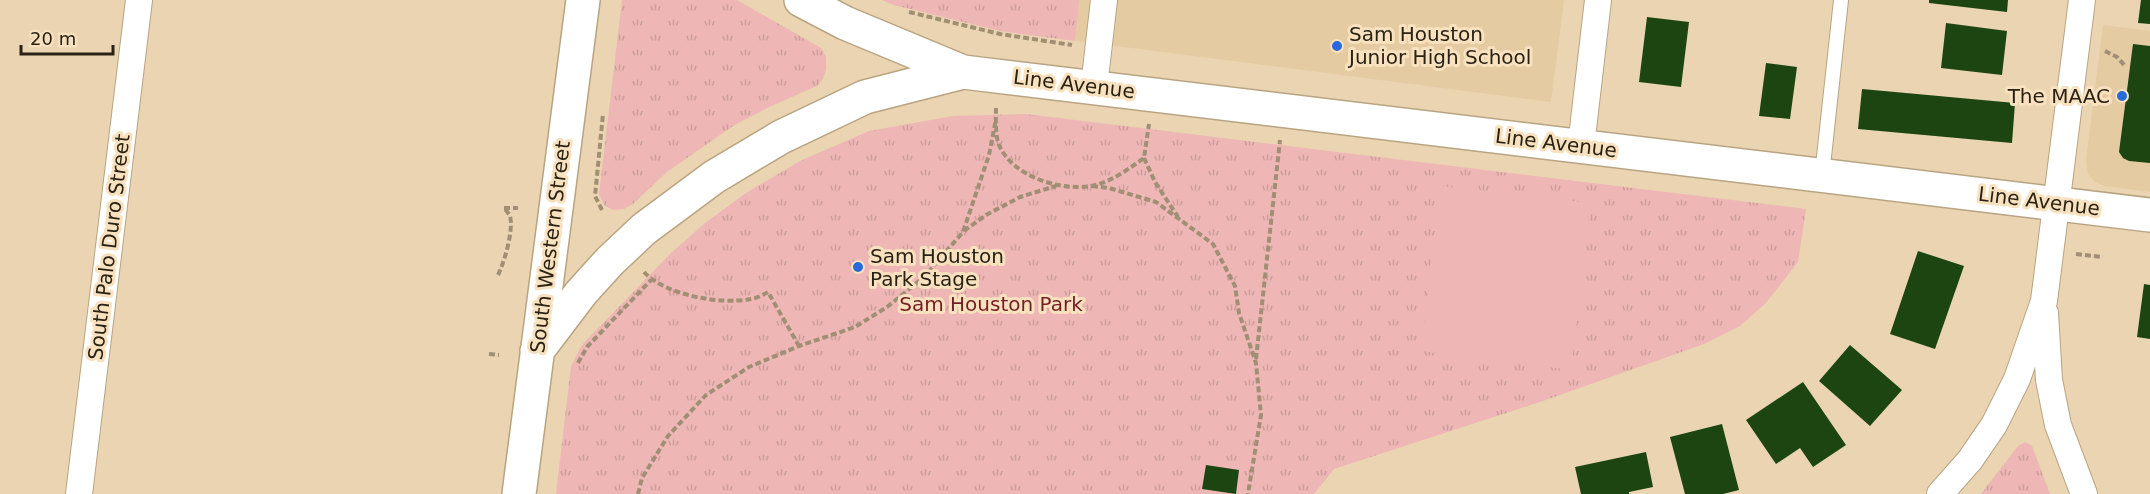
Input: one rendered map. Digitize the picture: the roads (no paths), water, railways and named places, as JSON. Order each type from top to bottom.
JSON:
[{"type":"main road","name":"South Western Street","points":[[519,494],[582,0]]},
{"type":"main road","name":"Line Avenue","points":[[801,0],[845,23],[963,72],[2150,215]]},
{"type":"main road","name":"Line Avenue","points":[[537,351],[580,292],[610,261],[644,229],[714,177],[781,137],[865,97],[963,72]]},
{"type":"street","name":"South Palo Duro Street","points":[[79,494],[139,0]]},
{"type":"street","points":[[1094,87],[1104,0]]},
{"type":"street","points":[[1581,146],[1598,0]]},
{"type":"street","points":[[1940,494],[1970,460],[1994,425],[2017,379],[2044,301],[2082,0]]},
{"type":"street","points":[[2044,301],[2049,380],[2058,425],[2084,494]]},
{"type":"lane","points":[[1822,175],[1841,0]]},
{"type":"place","name":"Sam Houston Junior High School","points":[[1337,46]]},
{"type":"place","name":"The MAAC","points":[[2122,96]]},
{"type":"place","name":"Sam Houston Park Stage","points":[[858,267]]},
{"type":"park label","name":"Sam Houston Park","points":[[991,304]]}]
